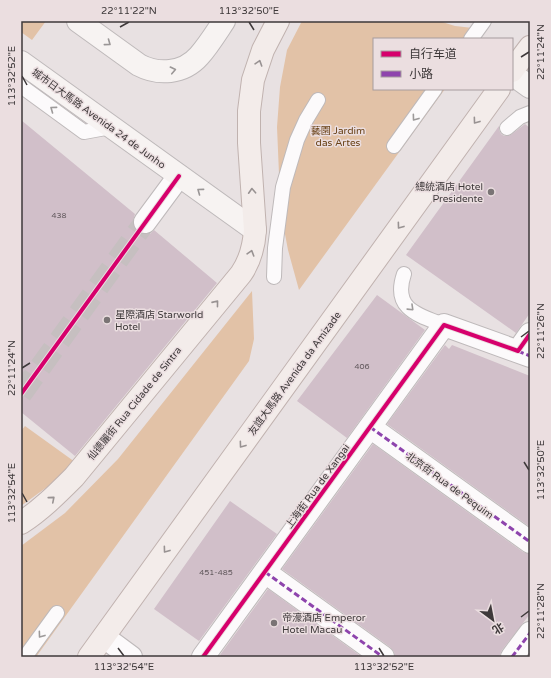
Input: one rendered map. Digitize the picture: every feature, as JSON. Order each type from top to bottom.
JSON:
[{"type":"main road","points":[[78,21],[139,65],[154,71],[169,71],[181,68],[192,62],[203,51],[224,21]]},
{"type":"main road","name":"仙德麗街 Rua Cidade de Sintra","points":[[21,523],[58,494],[68,483],[167,356],[244,269],[253,247],[255,230],[249,143],[249,111],[253,80],[263,50],[278,21]]},
{"type":"main road","points":[[513,72],[530,46]]},
{"type":"main road","name":"城市日大馬路 Avenida 24 de Junho","points":[[21,62],[255,230]]},
{"type":"main road","points":[[513,74],[530,87]]},
{"type":"main road","name":"友誼大馬路 Avenida da Amizade","points":[[89,657],[498,90]]},
{"type":"street","points":[[145,222],[179,176]]},
{"type":"street","points":[[444,325],[526,347]]},
{"type":"street","name":"上海街 Rua de Xangai","points":[[203,657],[444,325]]},
{"type":"street","name":"北京街 Rua de Pequim","points":[[370,427],[530,542]]},
{"type":"street","points":[[265,572],[383,657]]},
{"type":"street","points":[[512,657],[530,633]]},
{"type":"street","points":[[104,637],[131,657]]},
{"type":"lane","points":[[472,38],[484,21]]},
{"type":"lane","points":[[21,86],[84,132],[112,127]]},
{"type":"lane","points":[[394,146],[434,90]]},
{"type":"lane","points":[[274,277],[275,248],[283,187],[297,140],[306,120],[318,100]]},
{"type":"lane","points":[[507,128],[520,117],[530,113]]},
{"type":"lane","points":[[404,274],[401,283],[401,293],[411,310],[444,325]]},
{"type":"lane","points":[[25,657],[57,613]]},
{"type":"green space","points":[[21,21],[46,21],[32,40],[21,32]]},
{"type":"green space","name":"藝園 Jardim das Artes","points":[[302,21],[439,21],[455,26],[473,28],[466,38],[373,38],[373,90],[444,90],[299,290],[288,250],[281,213],[277,127],[280,87],[287,50]]},
{"type":"green space","points":[[252,291],[254,339],[249,361],[36,657],[21,657],[21,546],[65,513],[118,459]]},
{"type":"green space","points":[[25,426],[75,462],[47,487],[21,506],[21,431]]},
{"type":"building","name":"星際酒店 Starworld Hotel","points":[[21,120],[135,214],[133,221],[137,232],[150,234],[154,230],[217,283],[75,456],[21,412]]},
{"type":"building","name":"總統酒店 Hotel Presidente","points":[[525,124],[530,128],[530,313],[516,333],[406,255],[499,126],[501,134],[508,136]]},
{"type":"building","points":[[377,295],[425,330],[347,438],[297,401]]},
{"type":"building","points":[[445,345],[449,349],[452,345],[530,376],[530,527],[387,424]]},
{"type":"building","points":[[373,444],[523,552],[530,554],[530,614],[502,650],[499,657],[395,657],[394,652],[390,647],[282,569]]},
{"type":"building","points":[[230,501],[277,534],[199,641],[154,609]]},
{"type":"building","name":"帝濠酒店 Emperor Hotel Macau","points":[[268,589],[362,657],[222,657],[220,655]]},
{"type":"tunnel","points":[[21,394],[145,222]]},
{"type":"marked path","points":[[518,351],[530,356]]},
{"type":"marked path","points":[[370,427],[530,542]]},
{"type":"marked path","points":[[265,572],[383,657]]},
{"type":"marked path","points":[[512,657],[530,633]]},
{"type":"cycle path","points":[[21,394],[179,176]]},
{"type":"cycle path","points":[[203,657],[444,325],[518,351],[530,334]]},
{"type":"place","name":"總統酒店 Hotel Presidente","points":[[491,192]]},
{"type":"place","name":"星際酒店 Starworld Hotel","points":[[107,320]]},
{"type":"place","name":"帝濠酒店 Emperor Hotel Macau","points":[[274,623]]}]
